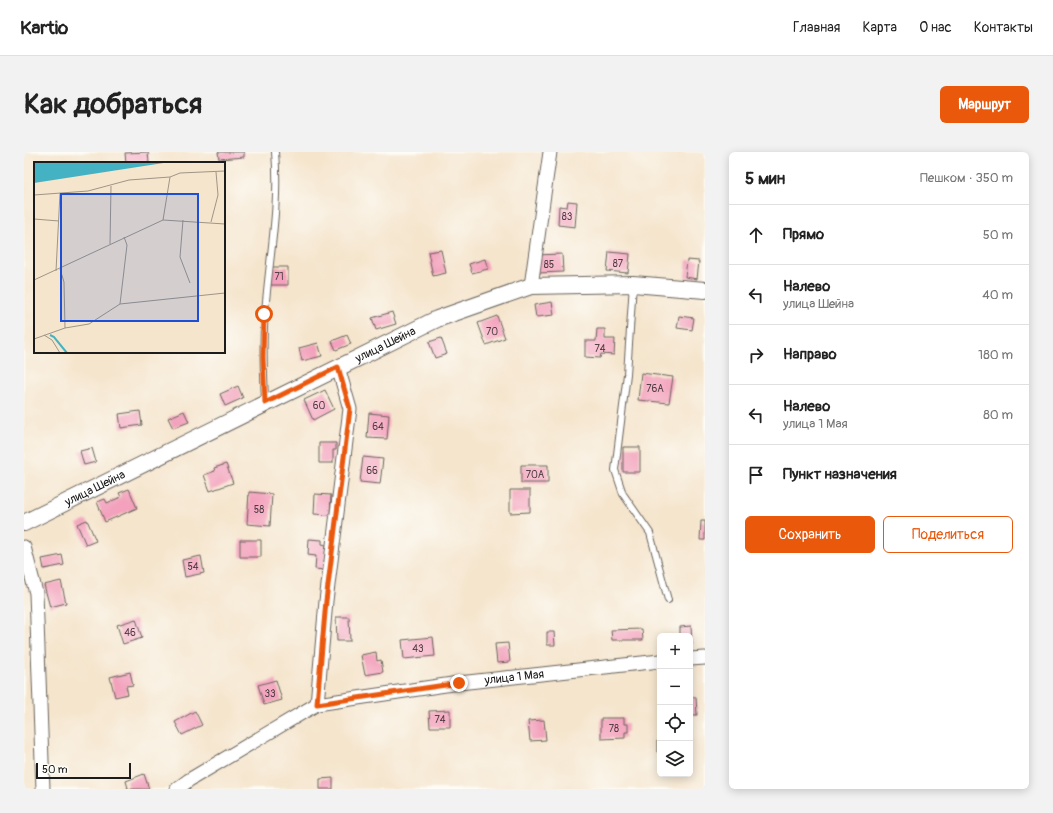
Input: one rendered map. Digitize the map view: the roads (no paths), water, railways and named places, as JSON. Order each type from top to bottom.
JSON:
[{"type":"street","points":[[531,286],[550,152]]},
{"type":"street","name":"улица Шейна","points":[[24,523],[437,319],[531,286],[633,284],[705,290]]},
{"type":"street","points":[[317,704],[326,601],[350,409],[338,367]]},
{"type":"street","points":[[24,547],[36,593],[43,789]]},
{"type":"street","points":[[693,659],[705,658]]},
{"type":"street","name":"улица 1 Мая","points":[[177,789],[189,780],[317,704],[459,683],[657,661]]},
{"type":"lane","points":[[265,403],[263,357],[264,314],[278,180],[275,152]]},
{"type":"lane","points":[[633,284],[627,374],[615,470],[623,494],[650,533],[668,600]]}]
